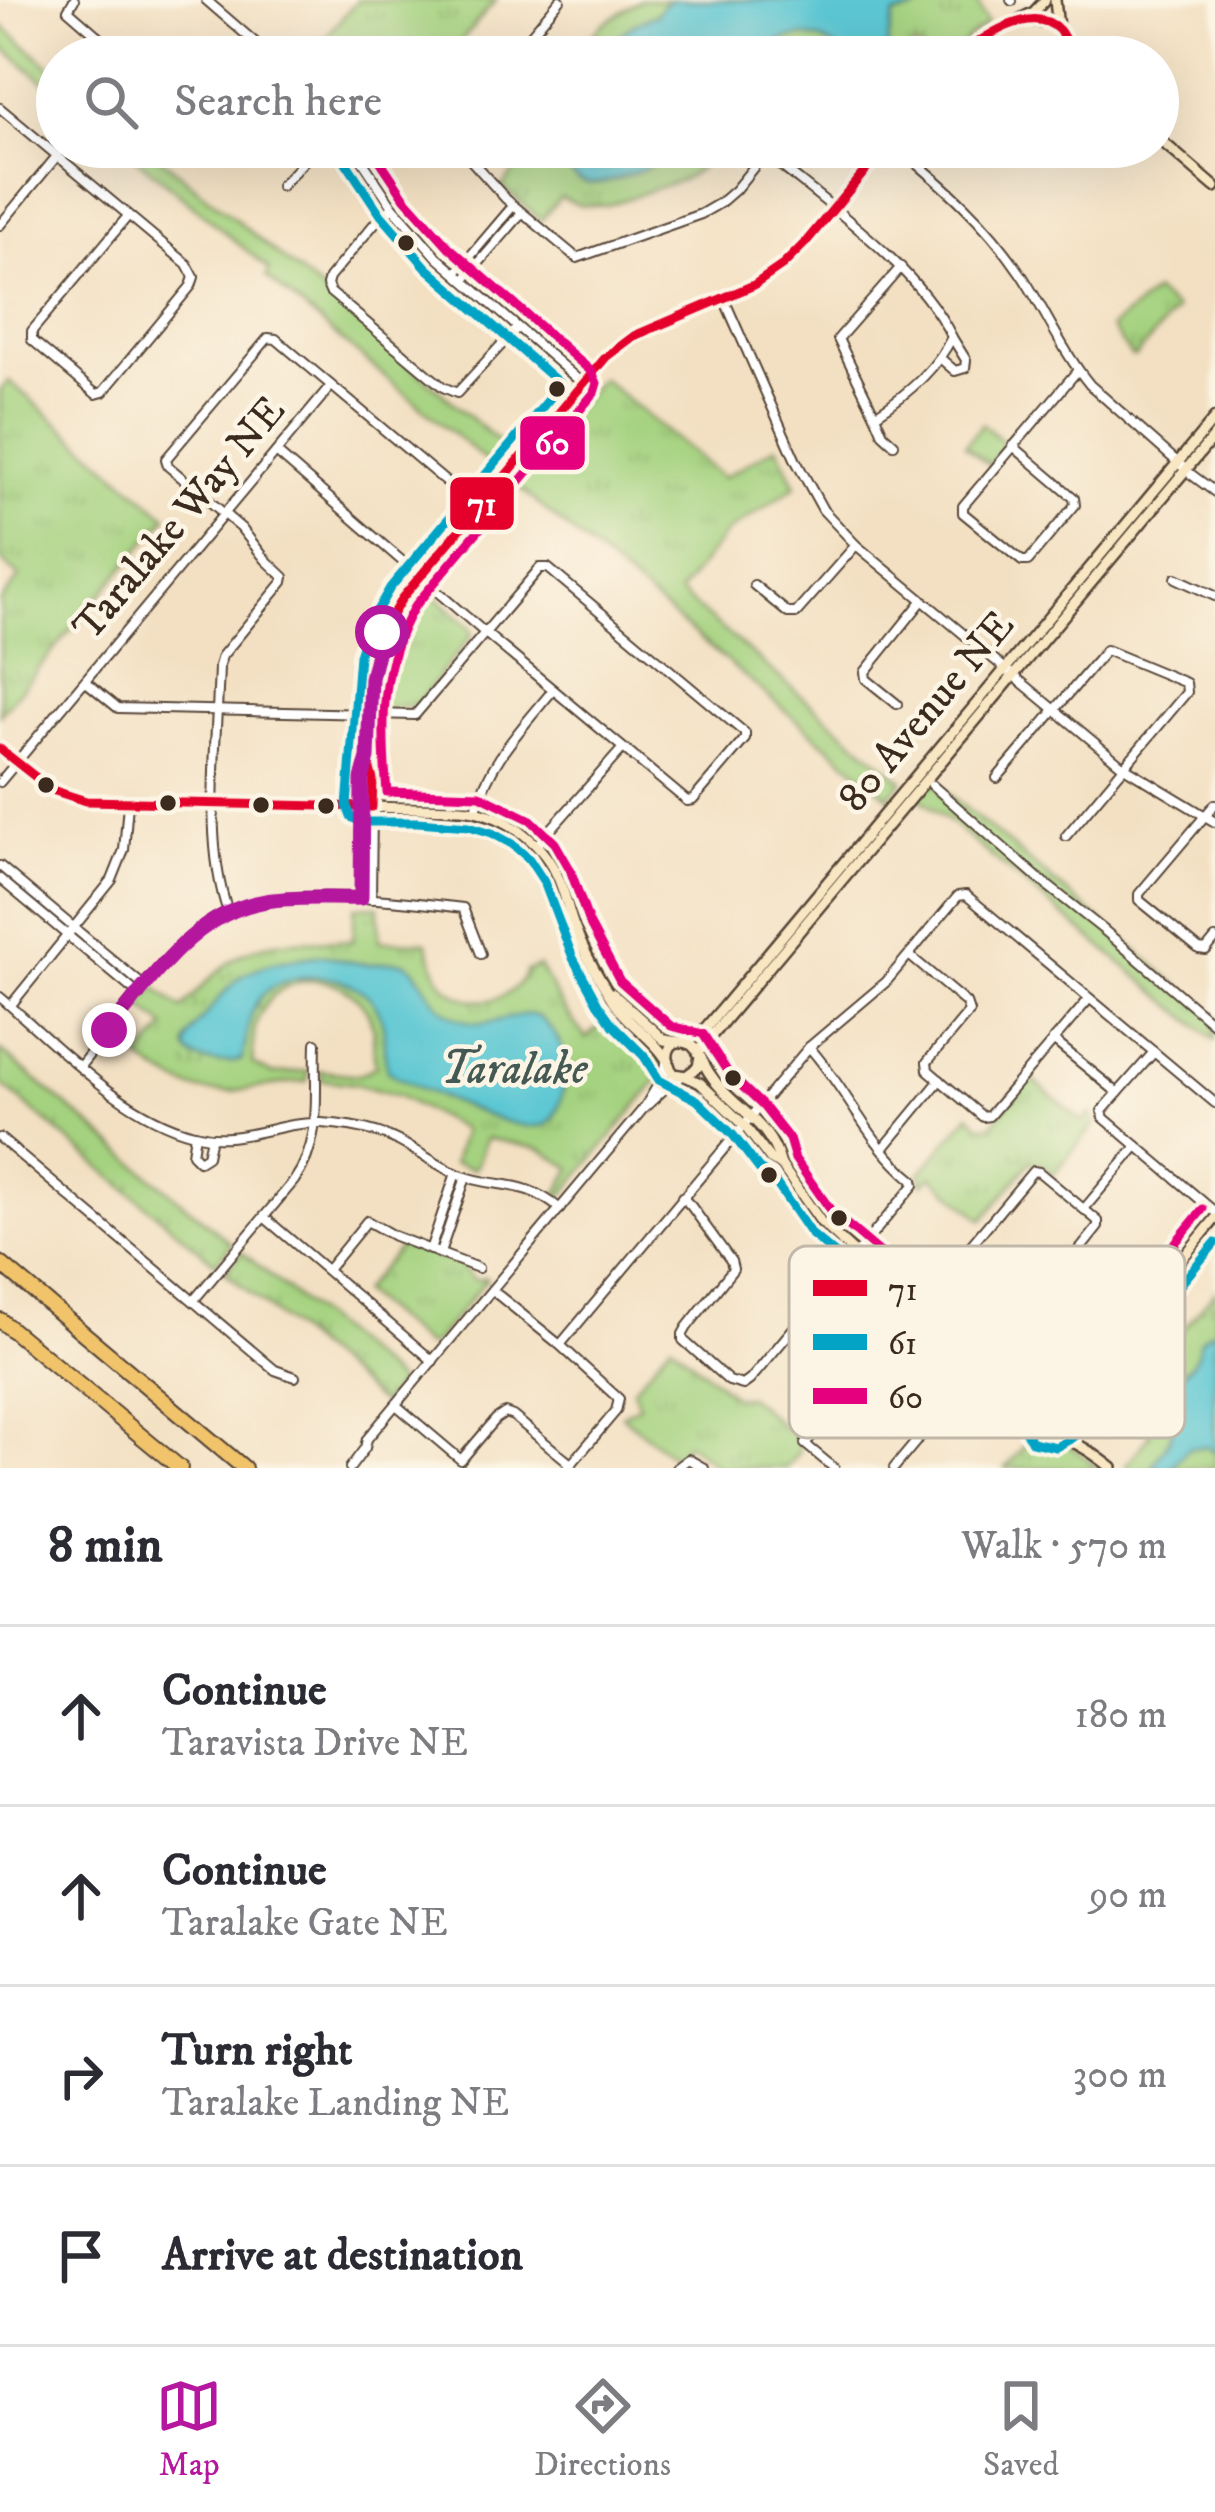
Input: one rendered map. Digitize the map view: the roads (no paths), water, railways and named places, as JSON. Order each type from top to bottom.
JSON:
[{"type":"highway","points":[[0,1263],[244,1468]]},
{"type":"highway","points":[[0,1320],[180,1468]]},
{"type":"street","points":[[74,0],[68,10],[98,36]]},
{"type":"street","points":[[206,0],[242,36]]},
{"type":"street","points":[[530,36],[560,0]]},
{"type":"street","points":[[985,36],[1021,20],[1045,0]]},
{"type":"street","points":[[1055,0],[1062,36]]},
{"type":"street","points":[[1021,20],[1058,28]]},
{"type":"street","points":[[0,108],[36,139]]},
{"type":"street","points":[[1179,156],[1215,187]]},
{"type":"street","points":[[0,226],[48,168]]},
{"type":"street","points":[[70,168],[187,264],[194,277],[103,392],[96,394],[32,340],[32,331],[128,216]]},
{"type":"street","points":[[281,186],[298,168]]},
{"type":"street","points":[[367,168],[417,237],[582,382]]},
{"type":"street","points":[[478,168],[513,206],[577,258],[701,214],[720,203],[753,168]]},
{"type":"street","points":[[788,168],[901,268],[938,310],[966,360],[965,368],[955,371],[940,358]]},
{"type":"street","points":[[366,899],[367,807],[373,780],[368,712],[374,658],[382,632],[402,598],[606,357],[634,336],[754,285],[783,265],[868,168]]},
{"type":"street","points":[[922,168],[970,208],[987,229],[1021,274],[1078,370],[1107,402],[1215,491]]},
{"type":"street","points":[[393,206],[329,278],[330,292],[453,393],[517,328]]},
{"type":"street","points":[[460,277],[513,206]]},
{"type":"street","points":[[460,277],[522,213]]},
{"type":"street","points":[[894,444],[883,434],[838,339],[901,268]]},
{"type":"street","points":[[724,299],[796,461],[823,510],[922,602],[1124,767],[1215,823]]},
{"type":"street","points":[[228,912],[218,883],[215,805],[220,661],[284,577],[241,528],[168,466],[166,459],[268,338],[276,339],[331,386]]},
{"type":"street","points":[[875,416],[940,358],[952,338]]},
{"type":"street","points":[[1013,446],[1074,498],[1075,506],[1028,561],[963,513],[963,506],[1013,446],[1078,370]]},
{"type":"street","name":"Taralake Way NE","points":[[0,782],[331,386],[477,508]]},
{"type":"street","name":"80 Avenue NE","points":[[699,1055],[1182,466],[1215,418]]},
{"type":"street","name":"80 Avenue NE","points":[[1182,466],[1215,435]]},
{"type":"street","points":[[85,681],[118,708],[415,715],[484,632],[540,568],[548,568],[746,739],[693,800],[687,801],[484,632],[276,452]]},
{"type":"street","points":[[754,585],[788,613],[796,613],[856,545]]},
{"type":"street","points":[[1176,578],[1215,596]]},
{"type":"street","points":[[897,704],[866,679],[865,672],[922,602]]},
{"type":"street","points":[[998,778],[1106,650],[1186,683],[1187,692],[1066,836]]},
{"type":"street","name":"80 Avenue NE","points":[[682,1042],[703,1030],[1010,673]]},
{"type":"street","points":[[476,810],[492,765],[553,690]]},
{"type":"street","points":[[0,748],[52,790],[86,801],[476,810],[506,823],[537,844],[557,876],[575,929],[620,1010],[658,1047],[674,1074],[700,1083],[748,1120]]},
{"type":"street","points":[[537,844],[622,748]]},
{"type":"street","points":[[932,785],[1215,1025]]},
{"type":"street","points":[[10,1005],[102,894],[119,865],[128,804]]},
{"type":"street","points":[[1215,804],[1138,894],[1138,900],[1199,949],[1206,950],[1215,939]]},
{"type":"street","points":[[0,866],[71,932]]},
{"type":"street","points":[[0,878],[142,991]]},
{"type":"street","points":[[560,1345],[809,1047],[886,982],[958,896],[966,895],[1215,1103]]},
{"type":"street","points":[[81,1065],[185,941],[228,912],[264,901],[366,899],[463,908],[481,954]]},
{"type":"street","points":[[910,956],[966,1003],[969,1012],[927,1062],[928,1070],[983,1117],[989,1116],[1089,999]]},
{"type":"street","points":[[608,990],[664,1040],[693,1045],[770,1159],[781,1165],[821,1222],[847,1246]]},
{"type":"street","points":[[0,997],[102,1084],[154,1119],[212,1137],[251,1136],[317,1122],[379,1132],[461,1175],[530,1189],[560,1209]]},
{"type":"street","points":[[1053,1040],[1118,1094]]},
{"type":"street","points":[[194,1300],[308,1161],[317,1122],[316,1042]]},
{"type":"street","points":[[643,1109],[665,1073],[668,1050],[682,1042]]},
{"type":"street","points":[[809,1047],[892,1162],[914,1180],[861,1246]]},
{"type":"street","points":[[1154,1052],[1102,1112],[1215,1215],[1185,1252]]},
{"type":"street","points":[[350,1468],[367,1439],[643,1109],[673,1081],[694,1072],[699,1055]]},
{"type":"street","points":[[883,1149],[940,1080]]},
{"type":"street","points":[[195,1134],[192,1154],[199,1161],[207,1156],[212,1137]]},
{"type":"street","points":[[0,1138],[275,1370],[295,1377]]},
{"type":"street","points":[[1084,1209],[1137,1146]]},
{"type":"street","points":[[971,1246],[1034,1171],[1098,1221],[1083,1246]]},
{"type":"street","points":[[435,1251],[461,1175]]},
{"type":"street","points":[[682,1197],[733,1268],[684,1331],[687,1345],[729,1382],[743,1385],[789,1332]]},
{"type":"street","points":[[264,1217],[433,1360]]},
{"type":"street","points":[[327,1270],[368,1221],[478,1268]]},
{"type":"street","points":[[396,1405],[461,1460],[505,1413],[569,1466],[616,1411],[615,1393],[492,1290]]},
{"type":"street","points":[[811,1438],[806,1444],[834,1468]]},
{"type":"street","points":[[894,1468],[919,1438]]},
{"type":"street","points":[[1066,1438],[1112,1468]]},
{"type":"street","points":[[1081,1438],[1087,1448]]},
{"type":"street","points":[[676,1468],[691,1459],[704,1468]]},
{"type":"water","points":[[672,0],[926,0],[916,10],[894,16],[889,36],[620,36],[633,24],[656,15]]},
{"type":"water","points":[[566,168],[644,168],[604,182],[578,179]]},
{"type":"water","name":"Taralake","points":[[322,955],[362,964],[405,963],[445,1010],[471,1022],[527,1014],[541,1019],[565,1057],[566,1075],[553,1118],[545,1125],[515,1124],[397,1077],[387,1070],[376,1006],[366,994],[337,980],[303,977],[286,981],[260,998],[252,1012],[242,1060],[204,1061],[188,1052],[192,1032],[241,977],[270,964]]},
{"type":"water","points":[[1215,1331],[1215,1452],[1206,1447],[1188,1448],[1171,1468],[1154,1468],[1169,1438],[1185,1438],[1185,1371],[1209,1332]]}]
